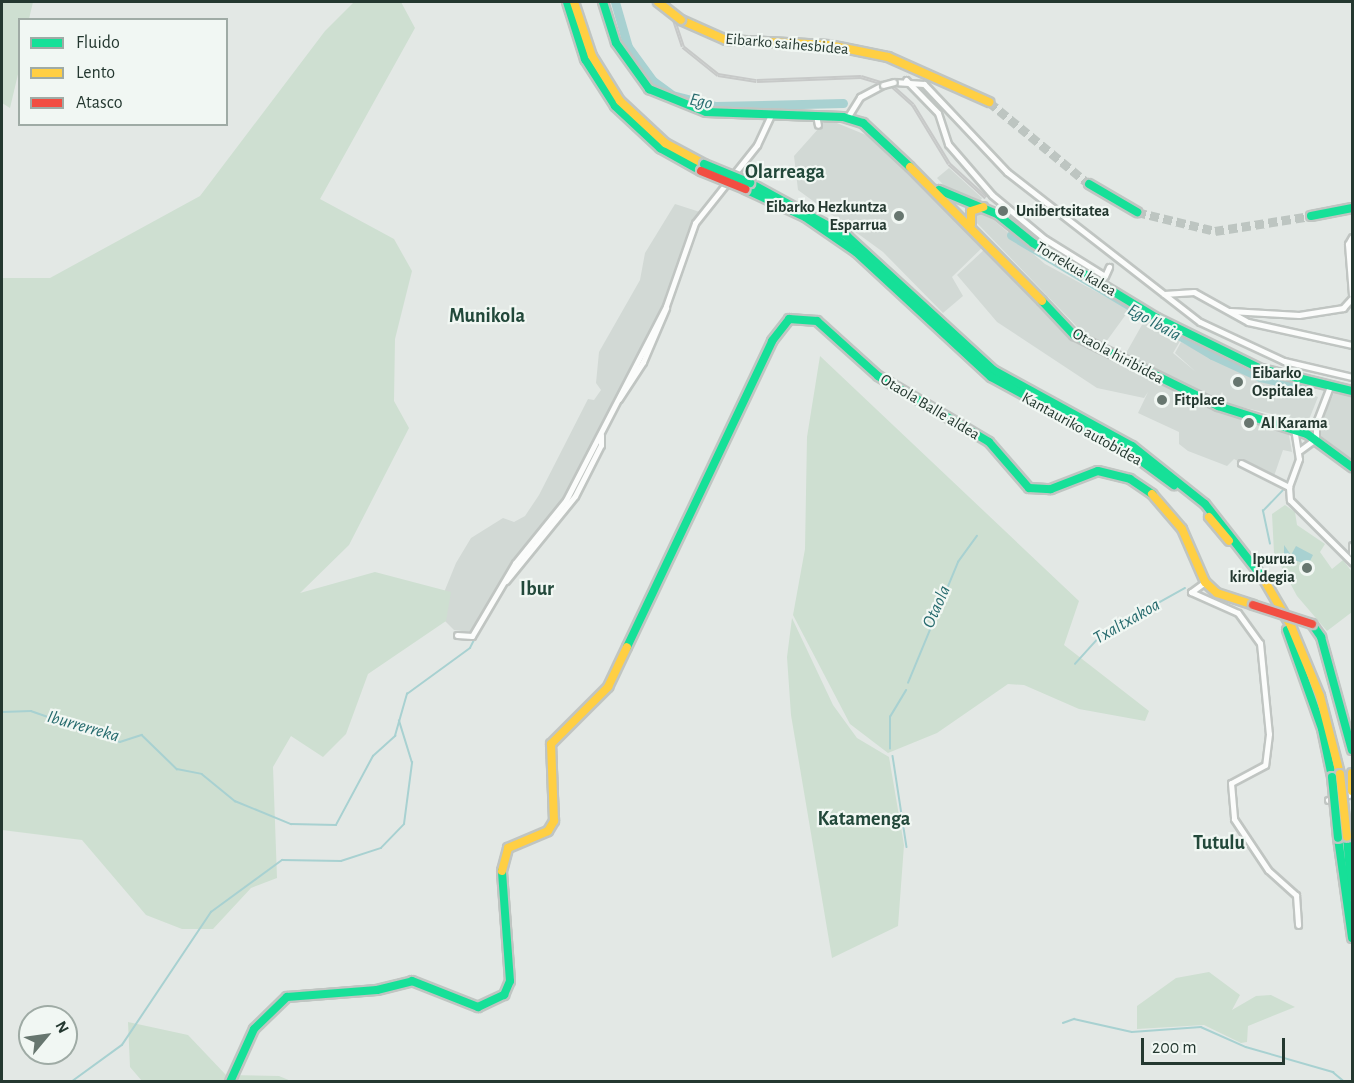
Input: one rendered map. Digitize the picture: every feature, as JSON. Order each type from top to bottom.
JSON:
[{"type":"main road","points":[[567,2],[577,42],[606,96],[641,134],[703,167]]},
{"type":"main road","points":[[574,2],[592,56],[620,101],[665,143],[703,167]]},
{"type":"main road","points":[[603,2],[616,43],[649,89],[695,110],[845,117]]},
{"type":"main road","name":"Eibarko saihesbidea","points":[[658,2],[681,20],[726,40],[829,45],[888,57],[989,102]]},
{"type":"main road","name":"Otaola hiribidea","points":[[845,117],[874,130],[972,226],[1074,335],[1218,406],[1306,433],[1353,467]]},
{"type":"main road","name":"Kantauriko autobidea","points":[[703,167],[748,186],[847,236],[993,370],[1132,447],[1205,504],[1249,555],[1291,626],[1320,696],[1336,776],[1353,938]]},
{"type":"main road","name":"Torrekua kalea","points":[[910,167],[948,195],[984,207],[1157,318],[1261,369],[1330,386],[1353,389]]},
{"type":"main road","points":[[1089,184],[1137,212]]},
{"type":"main road","points":[[972,226],[971,211],[984,207]]},
{"type":"main road","points":[[1311,216],[1353,208]]},
{"type":"main road","name":"Otaola Balle aldea","points":[[230,1082],[254,1029],[286,997],[378,990],[412,981],[478,1007],[504,995],[510,981],[498,866],[508,848],[539,836],[554,821],[551,744],[608,687],[781,325],[799,316],[817,321],[878,376],[989,442],[1029,488],[1052,489],[1098,471],[1130,479],[1156,497],[1178,523],[1205,582]]},
{"type":"main road","points":[[1300,378],[1353,389]]},
{"type":"main road","points":[[1205,582],[1217,593],[1312,624],[1323,643],[1353,750]]},
{"type":"main road","points":[[1353,773],[1353,793]]},
{"type":"main road","name":"Kantauriko autobidea","points":[[1342,837],[1353,897]]},
{"type":"street","points":[[906,80],[938,113],[948,144],[992,195],[1045,239],[1105,276],[1109,267]]},
{"type":"street","points":[[845,117],[860,97],[883,85],[906,80],[920,81],[1007,172],[1176,304],[1284,361],[1353,377]]},
{"type":"street","points":[[914,86],[920,81]]},
{"type":"street","points":[[457,635],[472,636],[506,581],[566,500],[619,399],[643,362],[666,306],[695,223],[757,145],[771,115]]},
{"type":"street","points":[[816,115],[818,125]]},
{"type":"street","points":[[1230,311],[1245,310],[1299,315],[1343,308],[1353,296],[1348,244],[1353,237]]},
{"type":"street","points":[[1164,294],[1186,292],[1230,311],[1248,322],[1353,345]]},
{"type":"street","points":[[1176,304],[1186,292]]},
{"type":"street","points":[[1245,310],[1248,322]]},
{"type":"street","points":[[1298,452],[1305,442],[1316,440],[1316,423],[1330,386]]},
{"type":"street","points":[[1298,444],[1316,423]]},
{"type":"street","points":[[1293,428],[1298,444],[1298,473],[1289,487],[1290,500],[1353,562]]},
{"type":"street","points":[[1241,463],[1289,487]]},
{"type":"street","points":[[1344,551],[1352,550]]},
{"type":"street","points":[[1205,582],[1191,592],[1238,614],[1260,643],[1266,757],[1261,769],[1231,783],[1234,819],[1268,870],[1296,895],[1298,925]]},
{"type":"street","points":[[1328,800],[1353,793]]},
{"type":"shaded area","name":"Eibarko Hezkuntza Esparrua","points":[[827,119],[871,137],[987,243],[952,277],[963,296],[943,313],[883,252],[798,190],[794,156]]},
{"type":"shaded area","points":[[949,168],[982,198],[980,202],[952,194],[937,178]]},
{"type":"shaded area","points":[[675,204],[703,213],[652,329],[566,500],[513,562],[470,632],[454,630],[436,612],[456,563],[471,538],[503,518],[514,522],[525,516],[539,495],[588,399],[594,400],[601,390],[596,383],[599,352],[640,280],[645,253]]},
{"type":"shaded area","points":[[983,211],[1045,264],[1182,338],[1173,353],[1196,372],[1175,353],[1181,342],[1251,377],[1318,397],[1308,422],[1228,404],[1222,392],[1218,399],[1125,355],[1143,323],[1127,313],[1103,346],[1088,338],[973,219],[973,213]]},
{"type":"shaded area","points":[[986,248],[1055,321],[1088,348],[1199,401],[1197,406],[1200,402],[1288,430],[1292,452],[1283,450],[1273,479],[1234,459],[1227,466],[1188,451],[1179,444],[1179,432],[1138,413],[1148,392],[1144,398],[1097,388],[997,322],[957,275]]},
{"type":"shaded area","points":[[1335,391],[1352,394],[1352,460],[1316,432]]},
{"type":"green space","points":[[2,2],[33,2],[29,18],[18,18],[18,74],[10,108],[2,103]]},
{"type":"green space","points":[[354,2],[401,2],[415,28],[320,199],[394,239],[412,271],[395,339],[394,401],[409,428],[349,545],[300,593],[375,572],[451,592],[446,621],[368,674],[346,734],[323,757],[291,736],[273,767],[277,878],[251,888],[213,929],[182,929],[146,915],[82,840],[2,830],[2,278],[50,278],[200,196],[325,31]]},
{"type":"green space","points":[[820,356],[1079,601],[1064,645],[1149,711],[1145,721],[1079,709],[1024,685],[1008,684],[937,733],[888,753],[850,724],[793,615],[805,549],[807,437]]},
{"type":"green space","name":"Ipurua kiroldegia","points":[[1285,505],[1295,512],[1297,525],[1325,544],[1320,552],[1332,569],[1343,560],[1352,572],[1352,612],[1327,631],[1297,596],[1274,553],[1272,514]]},
{"type":"green space","points":[[792,618],[833,705],[857,738],[889,757],[904,845],[898,926],[832,958],[791,715],[787,657]]},
{"type":"green space","points":[[1209,972],[1240,995],[1232,1010],[1256,996],[1271,995],[1295,1007],[1248,1026],[1247,1042],[1241,1043],[1204,1025],[1137,1029],[1137,1006],[1176,978]]},
{"type":"green space","points":[[128,1022],[188,1035],[226,1075],[279,1076],[291,1081],[142,1081],[130,1067]]},
{"type":"water","points":[[1284,545],[1291,555],[1296,546],[1313,555],[1308,565],[1284,556]]},
{"type":"waterway","name":"Ego","points":[[615,2],[628,47],[653,81],[672,95],[715,106],[843,103]]},
{"type":"waterway","name":"Ego Ibaia","points":[[1011,235],[1212,355],[1260,377],[1307,388]]},
{"type":"waterway","name":"Txaltxakoa","points":[[1270,544],[1263,511],[1282,491]]},
{"type":"waterway","name":"Otaola","points":[[908,683],[958,562],[977,536]]},
{"type":"waterway","name":"Txaltxakoa","points":[[1075,664],[1101,635],[1185,588]]},
{"type":"waterway","name":"Iburrerreka","points":[[2,712],[31,711],[120,742],[142,735],[177,769],[202,774],[235,801],[291,824],[336,825],[373,756],[395,736],[407,694],[470,648],[484,620]]},
{"type":"waterway","name":"Otaola","points":[[890,749],[890,717],[906,690]]},
{"type":"waterway","points":[[71,1082],[122,1045],[211,912],[282,860],[341,861],[381,848],[404,824],[412,763],[399,721]]},
{"type":"waterway","name":"Otaola","points":[[893,756],[907,847]]},
{"type":"waterway","points":[[1063,1023],[1074,1019],[1132,1032],[1201,1027],[1246,1047],[1333,1072],[1345,1082]]},
{"type":"tunnel","points":[[989,102],[1089,184]]},
{"type":"tunnel","points":[[1137,212],[1215,231],[1311,216]]},
{"type":"railway","points":[[668,2],[683,47],[718,75],[757,81],[861,77],[893,87],[913,105],[949,164],[986,198]]},
{"type":"traffic: fast","points":[[567,2],[585,59],[615,106],[660,148],[701,171]]},
{"type":"traffic: fast","points":[[603,2],[616,43],[649,89],[706,112],[843,117],[863,123],[910,167]]},
{"type":"traffic: fast","points":[[704,164],[750,183]]},
{"type":"traffic: fast","points":[[750,183],[847,236],[993,370],[1132,446],[1205,504],[1263,578]]},
{"type":"traffic: fast","points":[[1089,184],[1137,212]]},
{"type":"traffic: fast","points":[[745,189],[805,217],[856,252],[991,377],[1129,452],[1174,485]]},
{"type":"traffic: fast","points":[[939,190],[997,214],[1033,243],[1157,318],[1261,369],[1352,391]]},
{"type":"traffic: fast","points":[[1311,216],[1352,208]]},
{"type":"traffic: fast","points":[[1042,301],[1074,335],[1218,406],[1307,434],[1352,467]]},
{"type":"traffic: fast","points":[[627,647],[772,341],[789,319],[817,321],[878,376],[989,442],[1029,488],[1051,489],[1098,471],[1130,479],[1152,494]]},
{"type":"traffic: fast","points":[[1312,624],[1321,637],[1352,750]]},
{"type":"traffic: fast","points":[[1287,630],[1322,729],[1332,777]]},
{"type":"traffic: fast","points":[[1332,777],[1338,838]]},
{"type":"traffic: fast","points":[[1347,837],[1352,897]]},
{"type":"traffic: fast","points":[[1338,838],[1352,938]]},
{"type":"traffic: fast","points":[[230,1082],[254,1029],[287,997],[377,990],[412,981],[478,1007],[504,995],[510,981],[502,871]]},
{"type":"traffic: slow","points":[[574,2],[592,56],[620,101],[665,143],[704,164]]},
{"type":"traffic: slow","points":[[658,2],[681,20]]},
{"type":"traffic: slow","points":[[681,20],[726,40],[829,45],[888,57],[989,102]]},
{"type":"traffic: slow","points":[[910,167],[1042,301]]},
{"type":"traffic: slow","points":[[971,224],[971,211],[983,207]]},
{"type":"traffic: slow","points":[[1152,494],[1182,529],[1205,582],[1217,593],[1253,605]]},
{"type":"traffic: slow","points":[[1209,517],[1229,541]]},
{"type":"traffic: slow","points":[[1263,578],[1291,626],[1320,696],[1340,774]]},
{"type":"traffic: slow","points":[[502,871],[508,848],[548,831],[554,821],[551,744],[608,687],[627,647]]},
{"type":"traffic: slow","points":[[1352,773],[1352,791]]},
{"type":"traffic: slow","points":[[1340,774],[1347,837]]},
{"type":"traffic: jam","points":[[701,171],[745,189]]},
{"type":"traffic: jam","points":[[1253,605],[1312,624]]},
{"type":"place","name":"Unibertsitatea","points":[[1003,211]]},
{"type":"place","name":"Eibarko Hezkuntza Esparrua","points":[[899,216]]},
{"type":"place","name":"Eibarko Ospitalea","points":[[1238,382]]},
{"type":"place","name":"Fitplace","points":[[1162,400]]},
{"type":"place","name":"Al Karama","points":[[1249,423]]},
{"type":"place","name":"Ipurua kiroldegia","points":[[1307,568]]},
{"type":"district","name":"Olarreaga","points":[[785,172]]},
{"type":"district","name":"Munikola","points":[[487,316]]},
{"type":"district","name":"Ibur","points":[[537,589]]},
{"type":"district","name":"Katamenga","points":[[864,819]]},
{"type":"district","name":"Tutulu","points":[[1219,843]]}]
